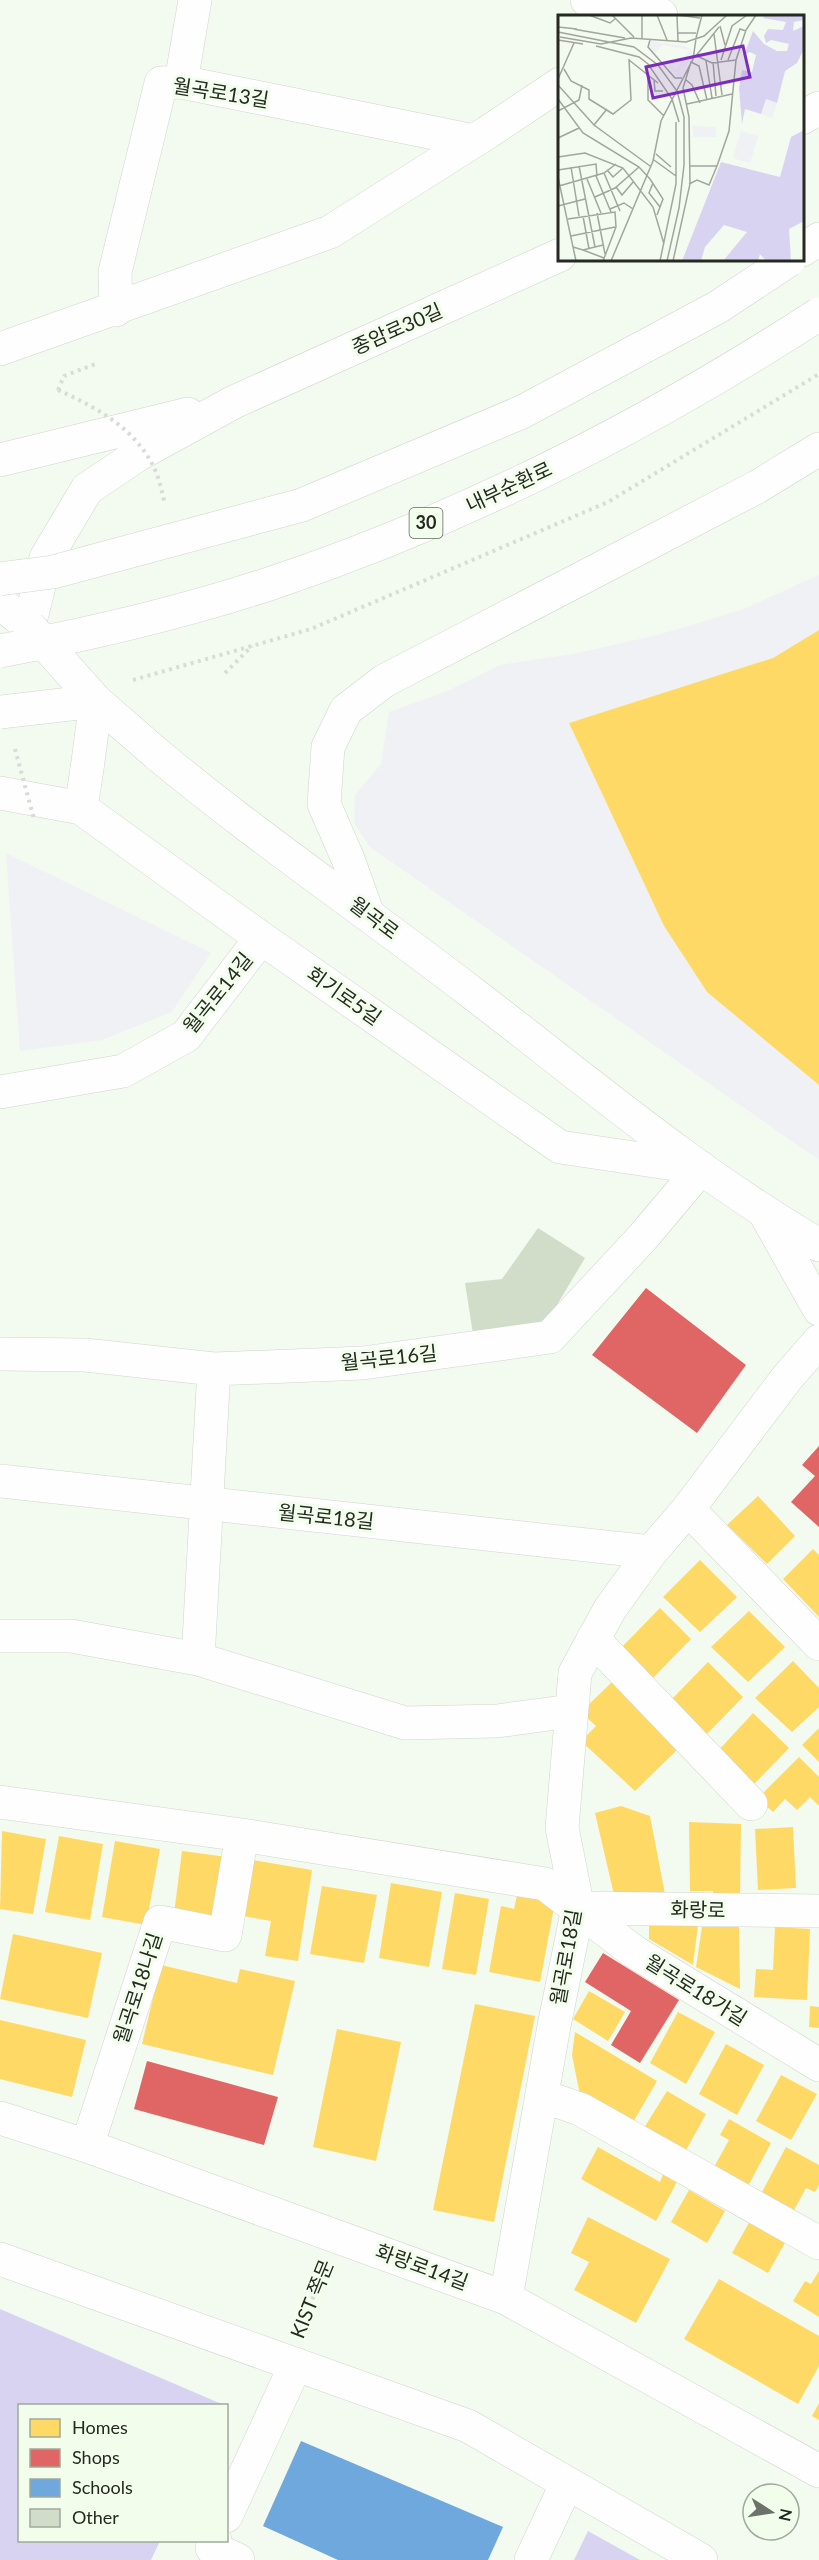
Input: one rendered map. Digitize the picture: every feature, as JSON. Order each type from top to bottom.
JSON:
[{"type":"main road","points":[[181,82],[195,0]]},
{"type":"main road","points":[[587,0],[668,11]]},
{"type":"main road","name":"월곡로13길","points":[[116,310],[115,272],[161,83],[181,82],[474,141]]},
{"type":"main road","points":[[0,349],[116,310],[330,232],[558,85]]},
{"type":"main road","points":[[804,117],[819,108]]},
{"type":"main road","points":[[804,249],[819,239]]},
{"type":"main road","name":"종암로30길","points":[[29,626],[46,558],[87,489],[139,454],[234,402],[558,256]]},
{"type":"main road","points":[[0,579],[53,572],[302,505],[522,412],[718,307],[787,261]]},
{"type":"main road","name":"내부순환로","points":[[0,651],[54,641],[177,610],[271,583],[360,550],[492,496],[582,453],[672,405],[814,318]]},
{"type":"main road","name":"종암로30길","points":[[0,460],[234,402]]},
{"type":"main road","points":[[367,912],[348,859],[324,804],[328,747],[346,710],[384,681],[757,488],[819,449]]},
{"type":"main road","name":"월곡로","points":[[0,603],[29,626],[96,701],[239,820],[367,912],[701,1168],[766,1214],[819,1245]]},
{"type":"main road","points":[[6,726],[96,701],[81,808]]},
{"type":"main road","name":"회기로5길","points":[[0,793],[81,808],[261,938],[560,1147],[701,1168]]},
{"type":"main road","name":"월곡로14길","points":[[0,1092],[123,1071],[186,1036],[261,938]]},
{"type":"main road","name":"월곡로16길","points":[[0,1354],[85,1355],[214,1370],[363,1363],[550,1337],[643,1237],[701,1168]]},
{"type":"main road","name":"월곡로","points":[[766,1214],[819,1309]]},
{"type":"main road","name":"월곡로18길","points":[[506,2298],[578,1908],[562,1828],[574,1673],[610,1609],[651,1552],[688,1509],[787,1378],[819,1341]]},
{"type":"main road","points":[[198,1659],[214,1370]]},
{"type":"main road","name":"월곡로18길","points":[[0,1481],[651,1552]]},
{"type":"main road","points":[[688,1509],[819,1644]]},
{"type":"main road","points":[[0,1636],[71,1636],[198,1659],[405,1722],[497,1721],[571,1711]]},
{"type":"main road","points":[[593,1639],[751,1804]]},
{"type":"main road","points":[[0,1802],[242,1835],[545,1884],[578,1908]]},
{"type":"main road","name":"월곡로18나길","points":[[87,2146],[160,1922],[225,1935],[242,1835]]},
{"type":"main road","name":"화랑로","points":[[578,1908],[819,1911]]},
{"type":"main road","name":"월곡로18가길","points":[[578,1908],[633,1951],[819,2065]]},
{"type":"main road","points":[[542,2096],[580,2109],[819,2243]]},
{"type":"main road","name":"화랑로14길","points":[[0,2118],[87,2146],[506,2298],[819,2471]]},
{"type":"main road","points":[[0,2259],[468,2426],[701,2560]]},
{"type":"main road","points":[[228,2511],[292,2363]]},
{"type":"main road","points":[[531,2560],[567,2483]]},
{"type":"main road","points":[[215,2542],[212,2548],[238,2560]]},
{"type":"path","points":[[58,390],[64,376],[98,363]]},
{"type":"path","points":[[225,673],[253,645]]},
{"type":"path","points":[[6,726],[34,819]]},
{"type":"path","name":"KIST 쪽문","points":[[292,2363],[338,2236]]},
{"type":"shaded area","points":[[819,575],[819,630],[773,658],[569,723],[664,926],[707,992],[819,1085],[819,1160],[370,847],[354,823],[355,795],[381,764],[389,712],[445,692],[500,665],[573,654],[658,635],[744,609]]},
{"type":"shaded area","points":[[6,853],[211,953],[172,1012],[102,1040],[20,1051]]},
{"type":"shaded area","points":[[0,2309],[222,2404],[18,2404],[18,2542],[160,2542],[151,2560],[0,2560]]},
{"type":"shaded area","points":[[588,2531],[640,2560],[574,2560]]},
{"type":"pier","points":[[819,259],[819,300],[751,343],[520,469],[331,546],[204,589],[0,643],[0,610],[208,554],[330,510],[741,311]]},
{"type":"building: Homes","points":[[819,630],[819,1085],[707,992],[664,926],[569,723],[773,658]]},
{"type":"building: Homes","points":[[758,1496],[795,1536],[767,1564],[727,1525]]},
{"type":"building: Homes","points":[[813,1549],[819,1555],[819,1617],[783,1579]]},
{"type":"building: Homes","points":[[700,1560],[737,1597],[700,1632],[663,1597]]},
{"type":"building: Homes","points":[[660,1608],[691,1639],[649,1682],[618,1651]]},
{"type":"building: Homes","points":[[749,1611],[785,1647],[748,1682],[711,1647]]},
{"type":"building: Homes","points":[[793,1661],[819,1688],[819,1707],[792,1732],[755,1698]]},
{"type":"building: Homes","points":[[708,1662],[743,1697],[706,1735],[671,1700]]},
{"type":"building: Homes","points":[[613,1681],[679,1748],[635,1791],[581,1741],[596,1726],[581,1712]]},
{"type":"building: Homes","points":[[753,1713],[789,1748],[752,1786],[717,1752]]},
{"type":"building: Homes","points":[[819,1728],[819,1762],[802,1745]]},
{"type":"building: Homes","points":[[799,1757],[819,1777],[819,1806],[810,1797],[797,1810],[785,1799],[773,1812],[758,1798]]},
{"type":"building: Homes","points":[[621,1806],[650,1816],[665,1894],[615,1899],[595,1813]]},
{"type":"building: Homes","points":[[689,1822],[741,1824],[740,1898],[713,1898],[713,1891],[690,1891]]},
{"type":"building: Homes","points":[[793,1827],[796,1888],[758,1890],[755,1829]]},
{"type":"building: Homes","points":[[2,1831],[46,1839],[33,1914],[0,1909]]},
{"type":"building: Homes","points":[[59,1836],[103,1844],[90,1920],[45,1912]]},
{"type":"building: Homes","points":[[115,1841],[160,1849],[146,1925],[102,1917]]},
{"type":"building: Homes","points":[[182,1851],[227,1857],[218,1921],[174,1914]]},
{"type":"building: Homes","points":[[246,1859],[312,1870],[298,1961],[265,1956],[271,1921],[237,1915]]},
{"type":"building: Homes","points":[[391,1883],[442,1892],[429,1967],[379,1958]]},
{"type":"building: Homes","points":[[322,1886],[377,1895],[364,1963],[310,1954]]},
{"type":"building: Homes","points":[[455,1893],[489,1899],[476,1975],[442,1969]]},
{"type":"building: Homes","points":[[517,1895],[555,1902],[540,1982],[489,1972],[501,1906],[514,1909]]},
{"type":"building: Homes","points":[[698,1925],[693,1965],[649,1939],[649,1926]]},
{"type":"building: Homes","points":[[702,1927],[739,1927],[740,1989],[696,1967]]},
{"type":"building: Homes","points":[[775,1927],[810,1929],[807,2000],[754,1997],[756,1969],[773,1970]]},
{"type":"building: Homes","points":[[13,1934],[102,1953],[88,2018],[0,1999]]},
{"type":"building: Homes","points":[[161,1965],[237,1983],[240,1969],[295,1981],[273,2075],[142,2044]]},
{"type":"building: Homes","points":[[589,1991],[625,2012],[608,2041],[573,2019]]},
{"type":"building: Homes","points":[[475,2004],[535,2016],[494,2222],[433,2210]]},
{"type":"building: Homes","points":[[810,2006],[819,2007],[819,2028],[809,2027]]},
{"type":"building: Homes","points":[[678,2012],[715,2032],[686,2084],[650,2063]]},
{"type":"building: Homes","points":[[0,2020],[86,2040],[72,2097],[0,2079]]},
{"type":"building: Homes","points":[[337,2029],[401,2042],[376,2161],[313,2147]]},
{"type":"building: Homes","points":[[575,2032],[657,2081],[632,2124],[580,2095],[572,2055]]},
{"type":"building: Homes","points":[[726,2044],[764,2065],[737,2115],[699,2094]]},
{"type":"building: Homes","points":[[781,2075],[817,2094],[791,2140],[756,2121]]},
{"type":"building: Homes","points":[[667,2091],[706,2114],[685,2152],[644,2128]]},
{"type":"building: Homes","points":[[729,2119],[771,2143],[748,2186],[714,2167],[729,2140],[720,2135]]},
{"type":"building: Homes","points":[[598,2147],[660,2182],[664,2172],[678,2180],[656,2221],[581,2179]]},
{"type":"building: Homes","points":[[786,2147],[819,2165],[819,2185],[815,2192],[806,2188],[794,2210],[762,2192]]},
{"type":"building: Homes","points":[[689,2190],[725,2211],[707,2243],[671,2222]]},
{"type":"building: Homes","points":[[588,2217],[670,2259],[636,2323],[574,2290],[589,2262],[571,2253]]},
{"type":"building: Homes","points":[[750,2221],[786,2241],[768,2273],[732,2253]]},
{"type":"building: Homes","points":[[819,2271],[819,2317],[793,2301],[805,2281],[811,2284]]},
{"type":"building: Homes","points":[[719,2279],[819,2336],[819,2366],[798,2404],[684,2339]]},
{"type":"building: Homes","points":[[819,2403],[819,2420],[812,2416]]},
{"type":"building: Shops","points":[[646,1288],[746,1365],[697,1433],[592,1355]]},
{"type":"building: Shops","points":[[819,1446],[819,1527],[791,1502],[815,1476],[802,1465]]},
{"type":"building: Shops","points":[[603,1953],[679,2000],[640,2063],[611,2045],[631,2011],[585,1982]]},
{"type":"building: Shops","points":[[147,2061],[278,2097],[264,2145],[134,2109]]},
{"type":"building: Schools","points":[[301,2441],[503,2527],[488,2560],[338,2560],[263,2526]]},
{"type":"building: Other","points":[[538,1228],[585,1258],[545,1325],[473,1334],[465,1283],[502,1279]]}]
